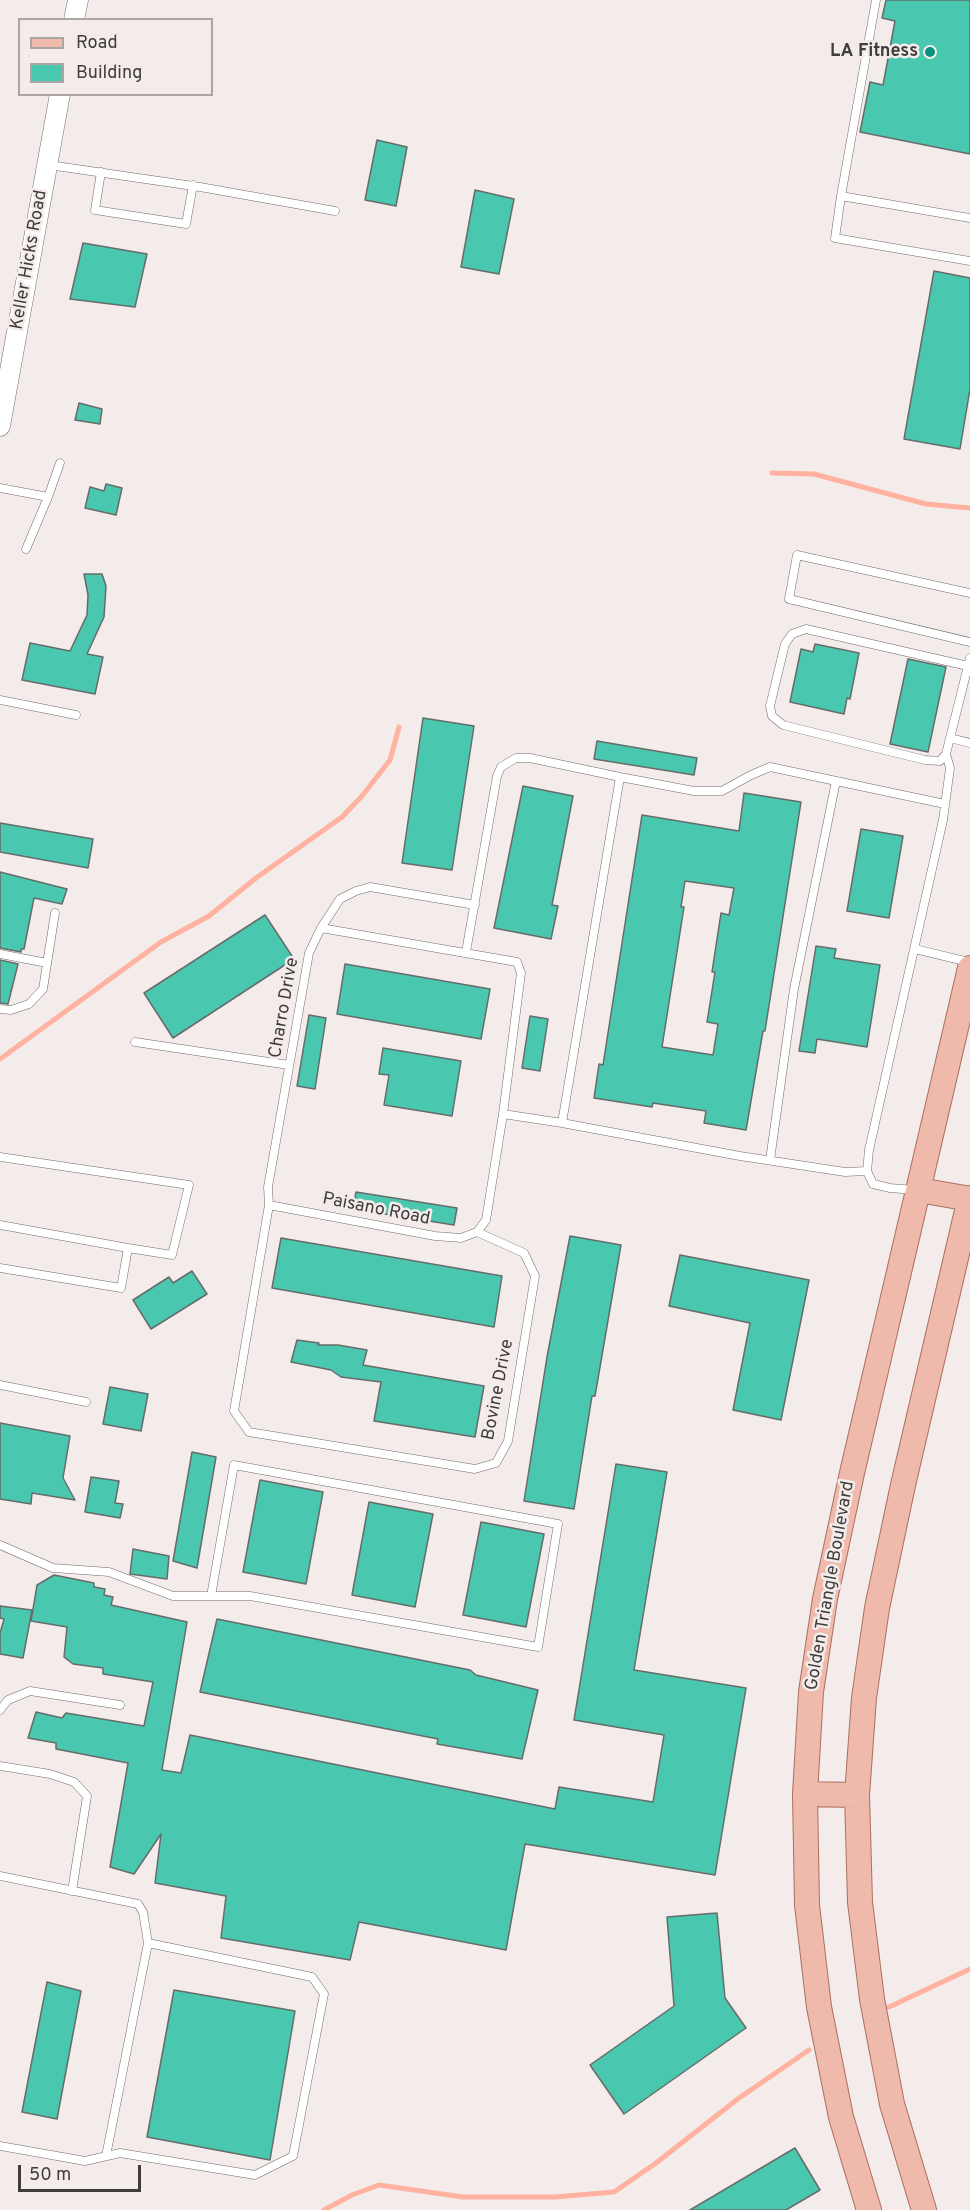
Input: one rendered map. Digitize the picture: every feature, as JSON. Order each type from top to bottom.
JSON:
[{"type":"main road","name":"Golden Triangle Boulevard","points":[[869,2210],[841,2117],[819,2007],[807,1905],[805,1794],[811,1692],[825,1599],[852,1473],[970,968]]},
{"type":"main road","points":[[919,1190],[970,1199],[903,1485],[877,1608],[864,1698],[857,1795],[860,1902],[872,1999],[892,2104],[924,2210]]},
{"type":"main road","points":[[805,1794],[857,1795]]},
{"type":"street","points":[[74,18],[78,0]]},
{"type":"street","name":"Keller Hicks Road","points":[[0,426],[60,96]]},
{"type":"lane","points":[[876,0],[835,238],[970,261]]},
{"type":"lane","points":[[47,165],[193,186],[335,211]]},
{"type":"lane","points":[[101,172],[95,210],[186,224],[193,186]]},
{"type":"lane","points":[[841,196],[970,218]]},
{"type":"lane","points":[[26,549],[60,463]]},
{"type":"lane","points":[[0,488],[48,497]]},
{"type":"lane","points":[[970,593],[798,555],[789,599],[970,642]]},
{"type":"lane","points":[[806,630],[969,662],[946,754],[940,761],[925,760],[783,725],[772,716],[770,706],[785,644],[792,634],[806,630]]},
{"type":"lane","points":[[0,700],[76,714]]},
{"type":"lane","points":[[950,738],[970,743]]},
{"type":"lane","points":[[919,1190],[873,1184],[867,1171],[869,1150],[915,949],[945,804],[950,768],[946,754]]},
{"type":"lane","points":[[466,952],[497,776],[506,762],[516,758],[530,758],[694,791],[722,790],[750,774],[770,767],[945,804]]},
{"type":"lane","points":[[562,1123],[620,777]]},
{"type":"lane","points":[[770,1160],[794,989],[836,781]]},
{"type":"lane","name":"Charro Drive","points":[[269,1204],[268,1187],[309,953],[321,928],[340,899],[370,887],[475,905]]},
{"type":"lane","points":[[0,1009],[11,1010],[29,1004],[43,989],[55,913]]},
{"type":"lane","points":[[321,928],[518,962],[520,973],[504,1114],[486,1220],[477,1232]]},
{"type":"lane","points":[[915,949],[970,962]]},
{"type":"lane","points":[[0,954],[47,963]]},
{"type":"lane","points":[[135,1041],[290,1065]]},
{"type":"lane","points":[[504,1114],[846,1172],[867,1171]]},
{"type":"lane","points":[[0,1156],[189,1185],[172,1255],[0,1225]]},
{"type":"lane","name":"Bovine Drive","points":[[269,1204],[234,1411],[249,1432],[475,1469],[496,1463],[508,1442],[535,1276],[524,1253],[477,1232]]},
{"type":"lane","name":"Paisano Road","points":[[269,1204],[435,1236],[460,1238],[477,1232]]},
{"type":"lane","points":[[0,1268],[121,1288],[128,1248]]},
{"type":"lane","points":[[0,1385],[86,1402]]},
{"type":"lane","points":[[0,1545],[53,1568],[109,1572],[173,1596],[211,1596],[250,1596],[538,1647],[558,1524],[234,1465],[211,1596]]},
{"type":"lane","points":[[0,1710],[8,1700],[30,1691],[120,1705]]},
{"type":"lane","points":[[0,1766],[50,1774],[74,1782],[87,1796],[72,1891]]},
{"type":"lane","points":[[0,1876],[138,1904],[143,1912],[148,1943],[106,2156]]},
{"type":"lane","points":[[0,2146],[85,2161],[120,2152],[255,2175],[293,2156],[324,1994],[312,1977],[148,1943]]},
{"type":"building","name":"LA Fitness","points":[[886,0],[970,0],[970,154],[860,132],[870,82],[883,85],[895,21],[882,18]]},
{"type":"building","points":[[377,140],[407,147],[396,206],[365,200]]},
{"type":"building","points":[[475,190],[514,199],[499,274],[461,267]]},
{"type":"building","points":[[83,243],[147,254],[135,307],[70,299]]},
{"type":"building","points":[[934,271],[970,278],[970,389],[960,449],[904,439]]},
{"type":"building","points":[[79,403],[102,409],[100,424],[75,420]]},
{"type":"building","points":[[106,484],[122,488],[116,515],[85,508],[90,487],[104,491]]},
{"type":"building","points":[[84,574],[102,574],[106,586],[104,617],[87,654],[103,657],[95,694],[22,680],[30,643],[70,651],[87,615],[88,595]]},
{"type":"building","points":[[815,644],[859,653],[850,699],[847,698],[844,714],[790,702],[801,649],[813,652]]},
{"type":"building","points":[[908,659],[946,667],[928,752],[890,744]]},
{"type":"building","points":[[423,718],[474,726],[452,870],[402,863]]},
{"type":"building","points":[[597,741],[697,758],[694,775],[594,759]]},
{"type":"building","points":[[523,786],[573,796],[552,905],[558,906],[551,939],[494,928]]},
{"type":"building","points":[[744,793],[801,802],[765,1031],[763,1031],[746,1130],[704,1123],[706,1111],[653,1103],[652,1107],[594,1098],[599,1064],[603,1065],[642,815],[739,831]],"holes":[[[685,881],[734,888],[729,915],[721,913],[712,972],[715,972],[707,1022],[718,1024],[713,1055],[662,1047],[684,907],[681,907]]]},
{"type":"building","points":[[0,823],[93,839],[88,868],[0,852]]},
{"type":"building","points":[[861,829],[903,836],[889,918],[847,911]]},
{"type":"building","points":[[0,872],[67,889],[62,904],[34,898],[24,949],[21,949],[21,952],[0,948]]},
{"type":"building","points":[[265,915],[294,959],[173,1038],[144,993]]},
{"type":"building","points":[[816,946],[836,949],[834,958],[880,965],[867,1047],[817,1039],[815,1053],[799,1051]]},
{"type":"building","points":[[0,960],[18,964],[8,1004],[0,1003]]},
{"type":"building","points":[[345,964],[490,989],[481,1039],[337,1014]]},
{"type":"building","points":[[309,1015],[326,1018],[315,1089],[297,1086]]},
{"type":"building","points":[[530,1016],[548,1019],[540,1071],[522,1068]]},
{"type":"building","points":[[383,1048],[461,1061],[452,1116],[384,1105],[389,1075],[379,1074]]},
{"type":"building","points":[[356,1192],[457,1208],[454,1225],[353,1209]]},
{"type":"building","points":[[570,1236],[621,1245],[595,1396],[592,1396],[574,1509],[524,1501],[547,1357]]},
{"type":"building","points":[[281,1238],[502,1276],[494,1327],[272,1288]]},
{"type":"building","points":[[680,1255],[809,1280],[781,1420],[733,1410],[750,1323],[669,1306]]},
{"type":"building","points":[[192,1271],[207,1294],[151,1329],[133,1300],[169,1277],[173,1283]]},
{"type":"building","points":[[297,1340],[319,1343],[318,1345],[338,1345],[367,1350],[363,1365],[484,1386],[475,1437],[374,1421],[381,1382],[341,1377],[331,1370],[291,1362]]},
{"type":"building","points":[[110,1387],[148,1394],[141,1431],[103,1424]]},
{"type":"building","points":[[0,1423],[70,1436],[63,1478],[75,1500],[32,1493],[31,1504],[0,1499]]},
{"type":"building","points":[[192,1452],[216,1457],[197,1568],[173,1561]]},
{"type":"building","points":[[616,1464],[667,1472],[634,1670],[746,1688],[715,1875],[525,1844],[506,1950],[359,1922],[350,1960],[221,1938],[226,1896],[155,1883],[161,1834],[134,1874],[110,1867],[128,1763],[56,1749],[56,1743],[28,1738],[36,1712],[62,1718],[66,1713],[144,1726],[153,1682],[103,1674],[103,1668],[73,1664],[64,1657],[67,1627],[31,1621],[37,1585],[54,1575],[94,1583],[94,1587],[105,1589],[104,1595],[113,1597],[111,1605],[187,1622],[162,1770],[181,1773],[190,1735],[555,1809],[559,1787],[653,1802],[664,1735],[574,1720]]},
{"type":"building","points":[[91,1477],[119,1481],[115,1503],[123,1504],[120,1518],[85,1512]]},
{"type":"building","points":[[260,1480],[323,1492],[306,1584],[243,1572]]},
{"type":"building","points":[[369,1502],[433,1514],[415,1607],[352,1595]]},
{"type":"building","points":[[481,1522],[544,1534],[526,1627],[463,1615]]},
{"type":"building","points":[[133,1549],[169,1556],[167,1579],[130,1574]]},
{"type":"building","points":[[0,1606],[32,1610],[23,1658],[0,1654],[0,1633],[4,1619],[0,1618]]},
{"type":"building","points":[[217,1619],[470,1670],[476,1675],[538,1690],[522,1759],[437,1744],[438,1739],[200,1692]]},
{"type":"building","points":[[717,1913],[725,1998],[746,2028],[624,2114],[590,2065],[674,2006],[667,1917]]},
{"type":"building","points":[[47,1982],[81,1991],[57,2119],[22,2112]]},
{"type":"building","points":[[174,1990],[295,2011],[270,2160],[147,2137]]},
{"type":"building","points":[[795,2148],[820,2190],[786,2210],[690,2210]]},
{"type":"waterway","points":[[772,473],[814,474],[926,504],[970,508]]},
{"type":"waterway","points":[[0,1059],[161,942],[209,916],[256,878],[342,817],[390,760],[399,727]]},
{"type":"waterway","points":[[889,2007],[970,1969]]},
{"type":"waterway","points":[[324,2210],[352,2195],[379,2185],[463,2197],[555,2197],[614,2192],[656,2163],[739,2098],[809,2050]]},
{"type":"place","name":"LA Fitness","points":[[930,52]]}]
